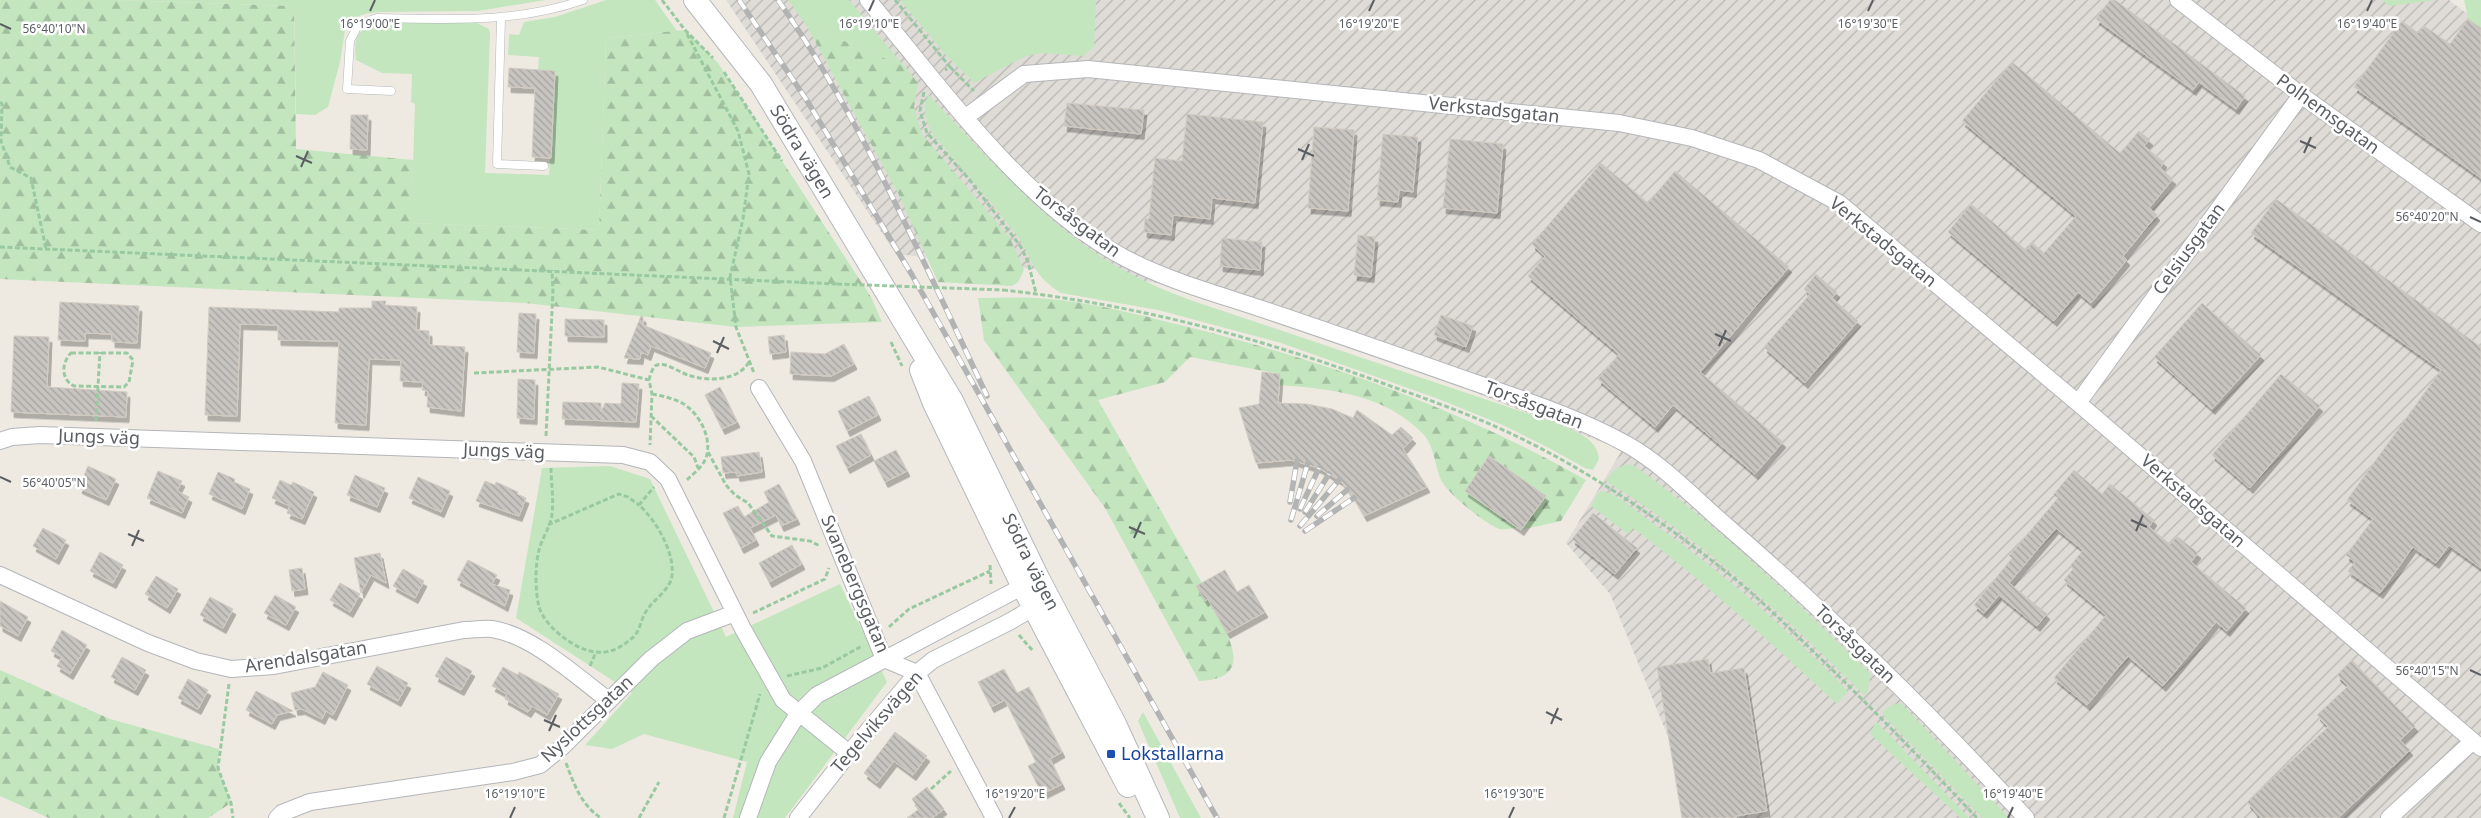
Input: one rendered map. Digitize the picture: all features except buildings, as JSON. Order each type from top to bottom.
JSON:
[{"type":"main road","name":"Södra vägen","points":[[695,0],[761,84],[898,311],[934,403],[1030,582],[1115,724],[1158,818]]},
{"type":"main road","name":"Södra vägen","points":[[1042,603],[1146,818]]},
{"type":"street","name":"Torsåsgatan","points":[[868,0],[966,117],[1028,185],[1080,229],[1122,257],[1168,278],[1560,412],[1630,446],[1785,576],[1892,678],[2026,818]]},
{"type":"street","name":"Polhemsgatan","points":[[2178,0],[2301,95],[2481,224]]},
{"type":"street","name":"Verkstadsgatan","points":[[966,117],[1024,74],[1088,69],[1619,123],[1692,138],[1759,160],[1839,203],[2078,403],[2477,744]]},
{"type":"street","name":"Celsiusgatan","points":[[2078,403],[2301,95]]},
{"type":"street","name":"Svanebergsgatan","points":[[759,388],[803,461],[884,659],[917,673]]},
{"type":"street","name":"Jungs väg","points":[[0,441],[12,437],[40,435],[623,456],[650,462],[664,476],[771,681],[783,700],[798,714],[848,752]]},
{"type":"street","name":"Arendalsgatan","points":[[0,575],[148,643],[196,661],[231,668],[274,666],[464,630],[492,629],[521,639],[554,660],[608,700]]},
{"type":"street","name":"Tegelviksvägen","points":[[748,818],[768,762],[798,714],[817,695],[1030,582]]},
{"type":"street","name":"Tegelviksvägen","points":[[798,818],[848,752],[917,673],[933,660],[1042,603]]},
{"type":"street","name":"Nyslottsgatan","points":[[277,818],[282,813],[310,802],[514,772],[540,765],[560,748],[651,659],[687,631],[735,613]]},
{"type":"street","points":[[917,673],[993,818]]},
{"type":"street","points":[[2389,818],[2477,744]]},
{"type":"lane","points":[[391,91],[347,89],[350,41],[358,26],[376,18],[501,19],[555,10],[583,0]]},
{"type":"lane","points":[[501,19],[497,164],[544,166]]},
{"type":"path","points":[[662,0],[685,30],[718,63]]},
{"type":"path","points":[[895,0],[950,67],[984,104]]},
{"type":"path","points":[[685,30],[738,132],[749,174],[743,219],[730,277],[736,327],[759,388]]},
{"type":"path","points":[[950,67],[934,79],[924,92],[920,111],[927,133],[969,180],[1021,247],[1028,262],[1036,293]]},
{"type":"path","points":[[723,71],[784,164]]},
{"type":"path","points":[[0,102],[2,104],[1,141],[10,167],[31,178],[46,249]]},
{"type":"path","points":[[0,247],[1002,290],[1036,293],[1137,310],[1306,355],[1435,402],[1527,442],[1602,484],[1664,525],[1727,572],[1784,623],[1874,710],[1977,818]]},
{"type":"path","points":[[548,525],[619,494],[628,497],[646,511],[669,553],[672,577],[664,591],[646,611],[639,630],[633,638],[612,651],[596,652],[582,647],[553,630],[544,619],[539,606],[536,584],[538,550],[548,525],[552,516],[548,453],[552,270]]},
{"type":"path","points":[[860,280],[865,289]]},
{"type":"path","points":[[890,339],[905,373]]},
{"type":"path","points":[[96,424],[100,352]]},
{"type":"path","points":[[100,352],[127,353],[133,360],[130,382],[124,387],[74,386],[68,383],[64,376],[64,365],[71,353],[100,352]]},
{"type":"path","points":[[650,446],[652,394],[649,380],[654,367],[658,365],[669,366],[688,375],[715,378],[732,376],[741,372],[749,362]]},
{"type":"path","points":[[474,373],[598,367],[649,380]]},
{"type":"path","points":[[652,394],[684,404],[707,435],[708,452],[705,462],[687,480]]},
{"type":"path","points":[[651,416],[694,457],[698,469]]},
{"type":"path","points":[[708,452],[726,485],[735,495],[748,503],[772,536],[780,539],[810,541],[824,549]]},
{"type":"path","points":[[639,505],[664,476]]},
{"type":"path","points":[[753,613],[825,579],[831,562]]},
{"type":"path","points":[[875,639],[909,609],[990,571],[990,563]]},
{"type":"path","points":[[231,668],[218,768],[231,803],[233,818]]},
{"type":"path","points":[[560,748],[576,792],[595,814],[601,818]]},
{"type":"path","points":[[931,789],[963,760]]},
{"type":"path","points":[[639,818],[659,782]]},
{"type":"shaded area","points":[[726,0],[2449,0],[2481,24],[2481,818],[1699,818],[1695,803],[1610,594],[1566,543],[1622,450],[1377,354],[1159,283],[896,254]]},
{"type":"green space","points":[[0,0],[116,0],[294,6],[296,149],[413,160],[412,223],[599,230],[606,38],[685,30],[718,63],[871,297],[882,322],[736,327],[525,303],[0,279]]},
{"type":"green space","points":[[116,0],[546,0],[478,11],[380,12],[358,17],[346,24],[340,62],[328,107],[315,115],[296,114],[294,6]]},
{"type":"green space","points":[[606,0],[655,0],[677,31],[606,38],[599,230],[411,223],[415,104],[411,102],[412,74],[382,73],[356,60],[355,45],[360,32],[368,26],[403,21],[477,23],[489,29],[485,173],[549,175],[555,71],[538,70],[539,57],[508,55],[509,34],[519,35],[524,22],[555,17]]},
{"type":"green space","points":[[788,0],[849,0],[905,67],[806,25]]},
{"type":"green space","points":[[900,0],[1096,0],[1094,46],[1084,56],[1041,53],[1024,57],[974,83],[945,54]]},
{"type":"green space","points":[[2382,0],[2438,0],[2389,6]]},
{"type":"green space","points":[[2464,0],[2481,0],[2481,28],[2468,19]]},
{"type":"green space","points":[[806,25],[905,67],[918,83],[914,107],[922,134],[1010,238],[1024,270],[1018,282],[1012,286],[938,282],[899,195]]},
{"type":"green space","points":[[929,95],[994,165],[1040,209],[1089,249],[1116,266],[1155,286],[1196,302],[1568,428],[1582,435],[1594,445],[1599,459],[1593,470],[1585,468],[1505,426],[1436,398],[1281,343],[1158,310],[1061,293],[1043,279],[1015,233],[933,135],[926,120],[924,110]]},
{"type":"green space","points":[[978,298],[1053,299],[1129,312],[1288,354],[1390,389],[1441,409],[1539,454],[1586,480],[1561,521],[1521,530],[1545,496],[1489,456],[1465,491],[1517,528],[1499,529],[1467,508],[1445,486],[1441,480],[1430,444],[1423,434],[1392,410],[1356,396],[1318,389],[1279,385],[1280,374],[1190,357],[1165,382],[1098,400],[1202,583],[1197,587],[1205,601],[1208,599],[1229,638],[1233,651],[1233,662],[1229,672],[1218,678],[1199,681],[1105,508],[984,340]]},
{"type":"green space","points":[[1624,465],[1633,465],[1665,488],[1726,539],[1871,674],[1867,693],[1864,695],[1803,636],[1710,554],[1677,529],[1606,481],[1617,468]]},
{"type":"green space","points":[[610,466],[650,479],[726,637],[840,584],[887,682],[785,818],[733,818],[747,762],[644,734],[612,749],[585,745],[632,693],[516,618],[542,468]]},
{"type":"green space","points":[[1602,491],[1620,498],[1674,538],[1752,600],[1801,644],[1848,691],[1837,704],[1737,613],[1660,549],[1633,528],[1628,534],[1591,506],[1598,493]]},
{"type":"green space","points":[[0,670],[110,719],[219,749],[218,768],[231,803],[208,818],[49,818],[0,796]]},
{"type":"green space","points":[[1901,703],[2009,818],[1982,818],[1883,715],[1883,712],[1891,705]]},
{"type":"green space","points":[[1143,712],[1201,818],[1180,818],[1138,721]]},
{"type":"green space","points":[[1876,721],[1969,818],[1961,818],[1870,734]]},
{"type":"railway","points":[[739,0],[806,99],[912,275],[1217,818]]},
{"type":"railway","points":[[778,0],[809,46],[864,143],[915,244],[987,396]]},
{"type":"railway","points":[[1290,502],[1297,461]]},
{"type":"railway","points":[[1291,520],[1308,463]]},
{"type":"railway","points":[[1300,509],[1319,468]]},
{"type":"railway","points":[[1305,512],[1329,474]]},
{"type":"railway","points":[[1300,526],[1339,480]]},
{"type":"railway","points":[[1317,516],[1347,490]]},
{"type":"railway","points":[[1305,531],[1354,498]]},
{"type":"place","name":"Lokstallarna","points":[[1111,754]]}]
